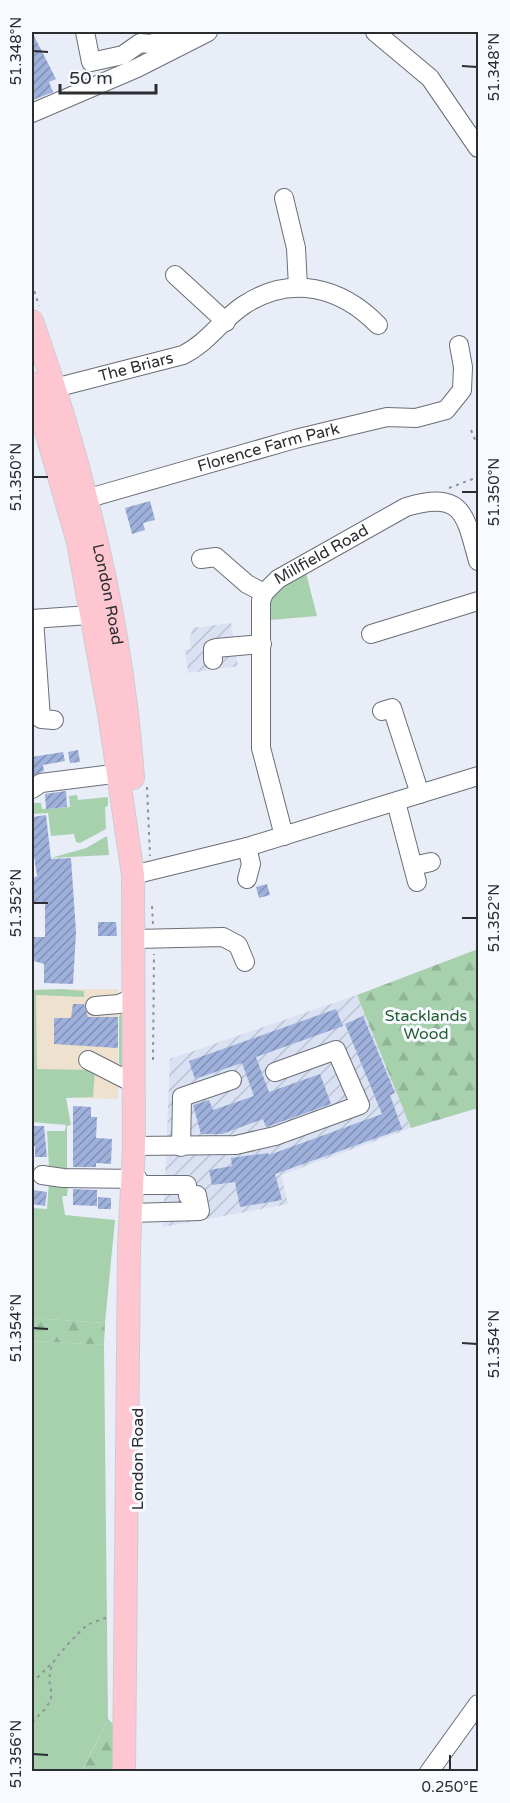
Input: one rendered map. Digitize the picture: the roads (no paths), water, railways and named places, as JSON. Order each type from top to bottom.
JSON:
[{"type":"main road","name":"London Road","points":[[32,321],[40,388],[77,502],[101,614],[115,749],[125,772],[133,875],[144,939],[135,997],[135,1182],[124,1772]]},
{"type":"main road","name":"London Road","points":[[134,1213],[138,1772]]},
{"type":"street","points":[[85,32],[91,62],[123,55],[139,37],[151,45],[184,32]]},
{"type":"street","points":[[32,113],[137,69],[208,32]]},
{"type":"street","points":[[375,32],[430,78],[478,148]]},
{"type":"street","points":[[284,198],[296,248],[298,287]]},
{"type":"street","points":[[188,278],[226,322]]},
{"type":"street","name":"The Briars","points":[[40,388],[183,355],[202,345],[244,305],[270,293],[298,287],[340,295],[368,323]]},
{"type":"street","name":"Florence Farm Park","points":[[77,502],[305,436],[387,417],[417,418],[447,410],[470,392],[459,345]]},
{"type":"street","name":"Millfield Road","points":[[284,836],[261,748],[261,601],[264,593],[278,579],[406,507],[429,500],[452,505],[465,517],[478,561]]},
{"type":"street","points":[[201,559],[216,557],[247,584],[264,593]]},
{"type":"street","points":[[381,625],[478,601]]},
{"type":"street","points":[[42,719],[33,619],[101,614]]},
{"type":"street","points":[[213,660],[213,649],[216,648],[262,644]]},
{"type":"street","points":[[382,711],[393,708],[420,794]]},
{"type":"street","points":[[32,789],[41,783],[125,772]]},
{"type":"street","points":[[133,875],[247,847],[478,776]]},
{"type":"street","points":[[396,802],[415,874],[431,862]]},
{"type":"street","points":[[247,847],[252,864],[248,879]]},
{"type":"street","points":[[144,939],[223,937],[238,945],[245,962]]},
{"type":"street","points":[[95,1006],[119,1004],[135,997]]},
{"type":"street","points":[[134,1146],[210,1148],[255,1141],[360,1105],[336,1050],[275,1072]]},
{"type":"street","points":[[88,1060],[135,1084]]},
{"type":"street","points":[[181,1147],[182,1097],[232,1080]]},
{"type":"street","points":[[42,1174],[63,1178],[188,1185],[188,1196],[197,1195],[200,1211],[134,1213]]},
{"type":"street","points":[[429,1772],[478,1704]]},
{"type":"park label","name":"Stacklands Wood","points":[[426,1025]]}]
